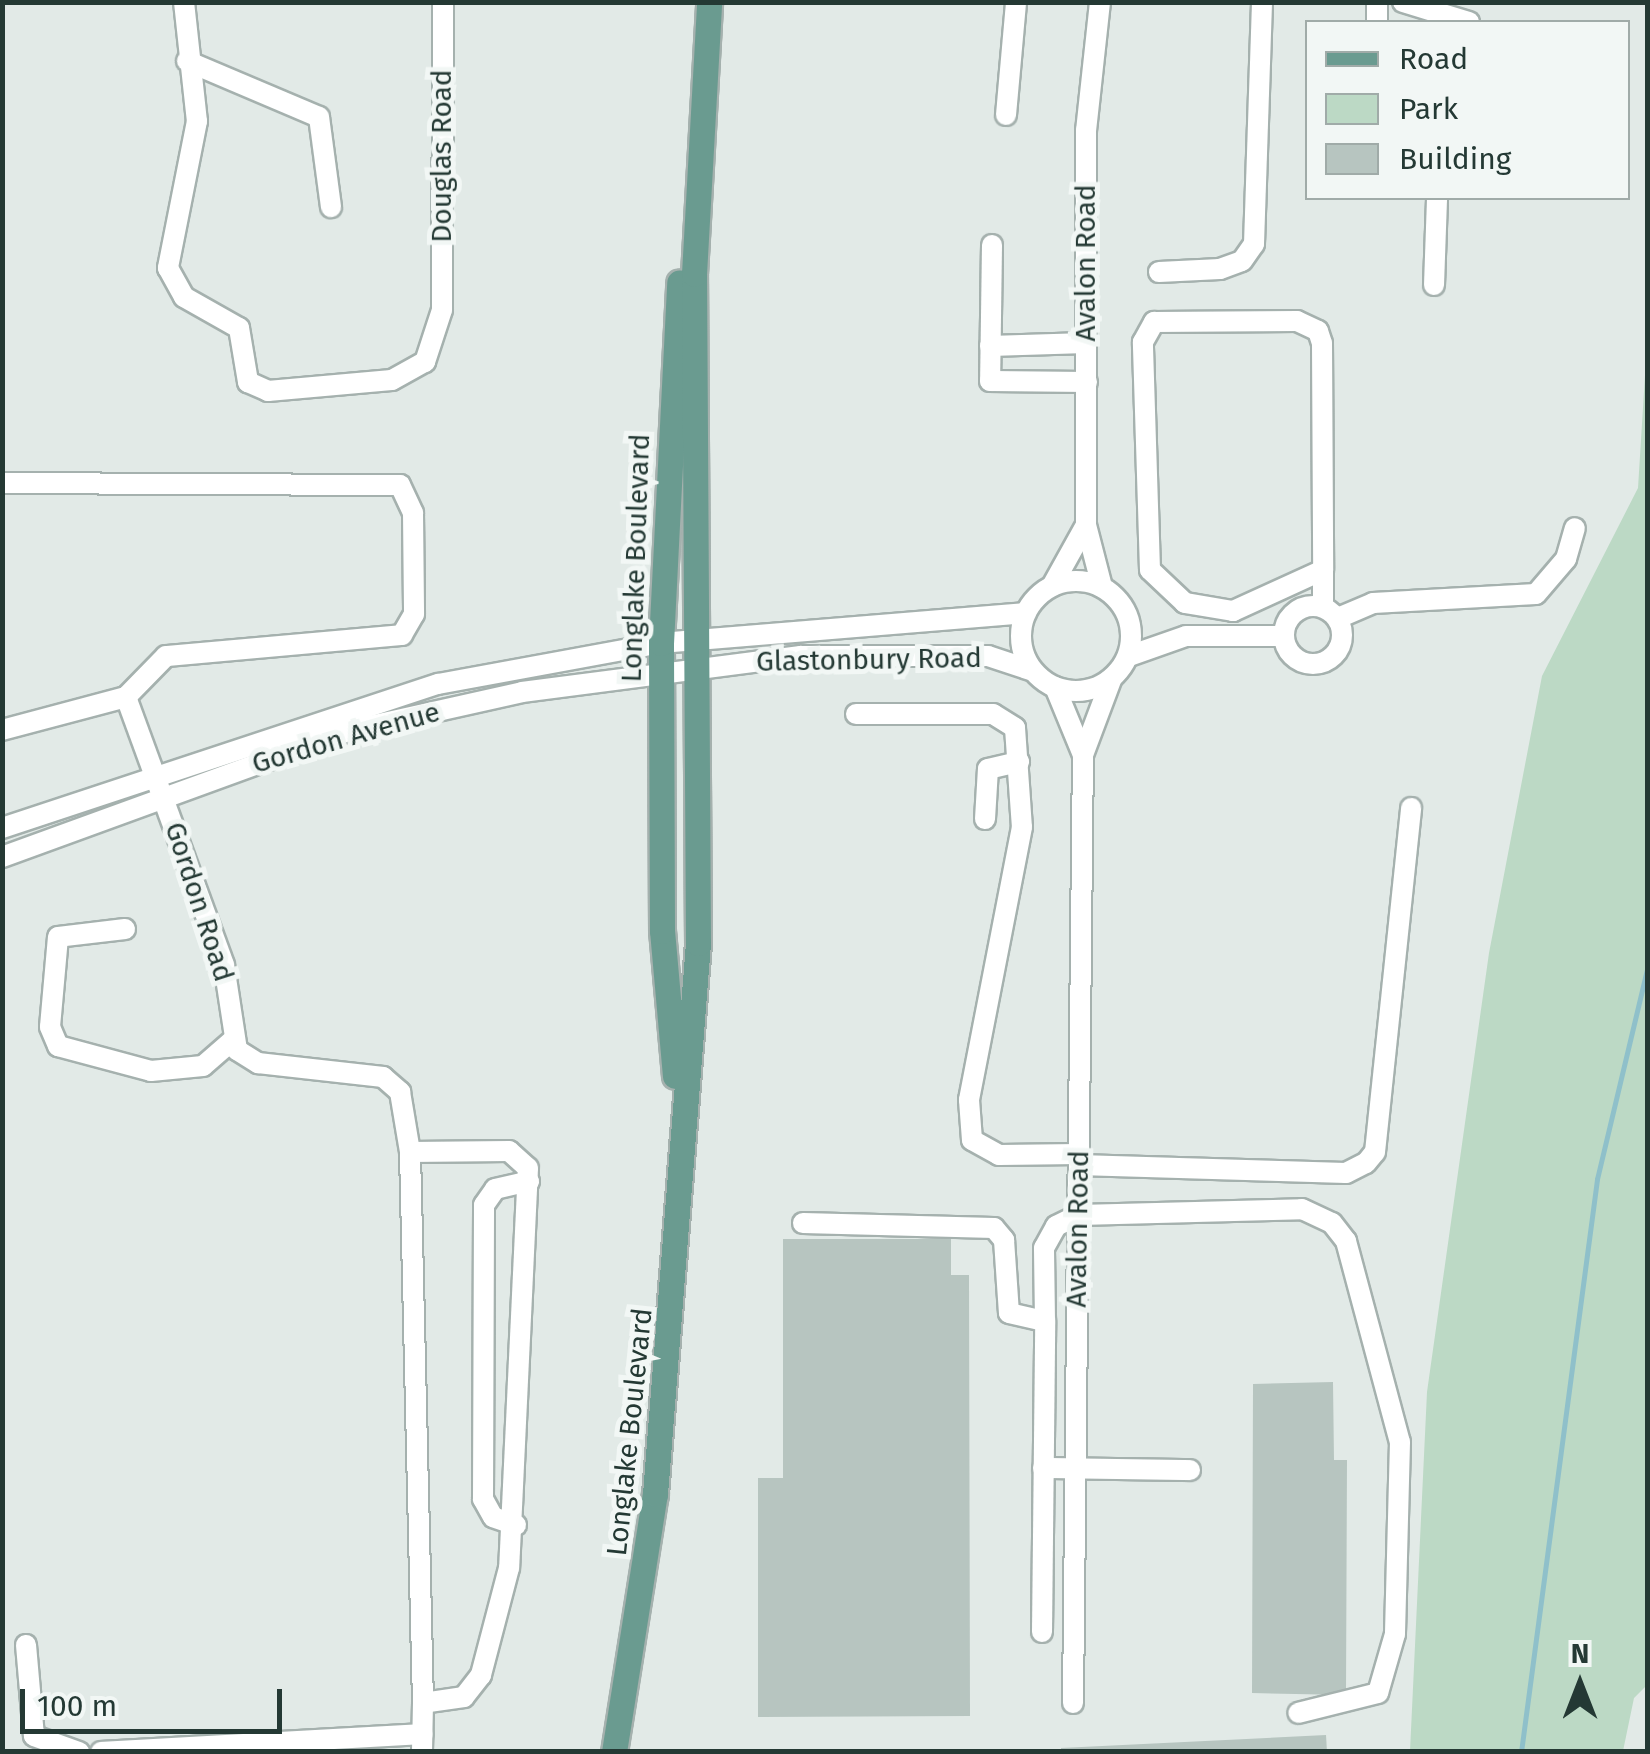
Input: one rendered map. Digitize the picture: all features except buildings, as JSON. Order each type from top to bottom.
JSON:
[{"type":"main road","name":"Longlake Boulevard","points":[[680,1116],[662,931],[662,644],[699,2]]},
{"type":"main road","name":"Longlake Boulevard","points":[[614,1752],[655,1494],[680,1116],[698,943],[703,638],[694,274],[709,2]]},
{"type":"street","points":[[184,2],[187,60],[319,117],[332,206]]},
{"type":"street","name":"Douglas Road","points":[[187,60],[196,136],[168,268],[184,297],[239,328],[248,382],[268,390],[392,380],[425,362],[442,310],[443,2]]},
{"type":"street","points":[[1006,115],[1016,2]]},
{"type":"street","name":"Avalon Road","points":[[1086,525],[1086,130],[1100,2]]},
{"type":"street","points":[[1159,272],[1220,269],[1254,244],[1262,2]]},
{"type":"street","points":[[1404,2],[1440,20]]},
{"type":"street","points":[[1434,285],[1437,200]]},
{"type":"street","points":[[992,245],[990,381],[1086,382]]},
{"type":"street","points":[[1323,570],[1232,611],[1185,603],[1150,570],[1144,342],[1154,322],[1297,321],[1318,331],[1323,570],[1330,613],[1340,646],[1318,664],[1291,654],[1284,636],[1296,611],[1330,613],[1373,603],[1536,594],[1554,579],[1575,528]]},
{"type":"street","points":[[990,346],[1086,343]]},
{"type":"street","points":[[2,484],[406,489],[409,631],[166,656],[126,696],[2,730]]},
{"type":"street","points":[[1086,525],[1052,586],[1026,613],[1021,643],[1033,671],[1055,687],[1083,691],[1111,680],[1128,656],[1186,636],[1284,636]]},
{"type":"street","points":[[1086,525],[1102,587],[1125,609],[1186,636]]},
{"type":"street","points":[[1052,586],[1102,587]]},
{"type":"street","points":[[1125,609],[1128,656]]},
{"type":"street","name":"Glastonbury Road","points":[[703,638],[946,624],[1026,613]]},
{"type":"street","name":"Gordon Avenue","points":[[2,828],[155,774],[438,684],[703,638]]},
{"type":"street","name":"Glastonbury Road","points":[[702,669],[801,656],[970,656],[1033,671]]},
{"type":"street","name":"Gordon Avenue","points":[[2,857],[400,718],[702,669]]},
{"type":"street","name":"Avalon Road","points":[[1073,1703],[1083,755],[1111,680]]},
{"type":"street","name":"Avalon Road","points":[[1055,687],[1083,755]]},
{"type":"street","name":"Gordon Road","points":[[126,696],[224,965],[233,1040]]},
{"type":"street","points":[[856,714],[992,714],[1015,728],[1022,827],[970,1100],[972,1140],[999,1155],[1346,1173],[1366,1163],[1375,1152],[1411,808]]},
{"type":"street","points":[[985,819],[988,768],[1019,762]]},
{"type":"street","points":[[100,1752],[422,1743],[410,1152],[392,1083],[258,1063],[233,1040],[203,1066],[151,1071],[58,1046],[50,1027],[58,937],[125,929]]},
{"type":"street","points":[[410,1152],[509,1151],[525,1159],[528,1181],[516,1525],[475,1688],[423,1703]]},
{"type":"street","points":[[516,1525],[493,1518],[483,1499],[484,1206],[495,1190],[528,1181]]},
{"type":"street","points":[[1042,1632],[1044,1248],[1056,1226],[1079,1215],[1302,1209],[1321,1214],[1346,1242],[1400,1442],[1395,1634],[1378,1693],[1298,1712]]},
{"type":"street","points":[[803,1223],[994,1228],[1004,1240],[1009,1314],[1045,1321]]},
{"type":"street","points":[[1043,1468],[1190,1470]]},
{"type":"street","points":[[26,1645],[34,1736],[79,1752]]},
{"type":"green space","points":[[1647,343],[1647,1685],[1634,1698],[1623,1751],[1410,1751],[1427,1392],[1489,953],[1542,676],[1638,488]]},
{"type":"waterway","points":[[1521,1752],[1597,1179],[1648,965]]}]
